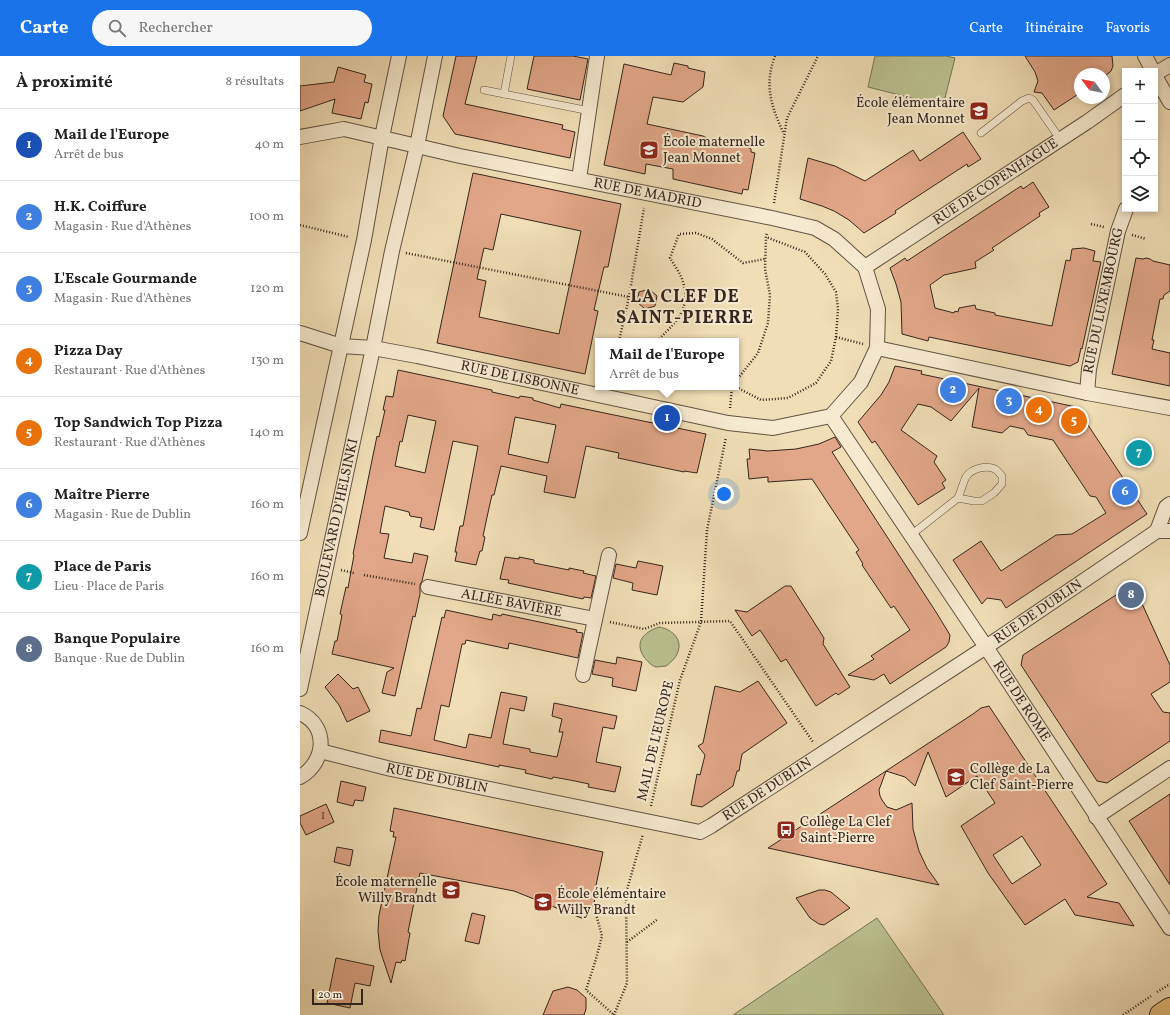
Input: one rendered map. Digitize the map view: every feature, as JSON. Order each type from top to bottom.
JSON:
[{"type":"main road","points":[[1161,1015],[1170,1009]]},
{"type":"street","points":[[300,533],[364,240],[382,137],[399,56]]},
{"type":"street","name":"BOULEVARD D'HELSINKI","points":[[300,689],[373,348],[392,251],[417,146],[435,56]]},
{"type":"street","points":[[579,179],[597,56]]},
{"type":"street","points":[[1145,56],[1151,68]]},
{"type":"street","points":[[1158,73],[1170,65]]},
{"type":"street","points":[[1158,80],[1170,102]]},
{"type":"street","name":"RUE DE COPENHAGUE","points":[[865,267],[1087,122],[1122,97]]},
{"type":"street","points":[[300,137],[344,129],[417,146]]},
{"type":"street","name":"RUE DE MADRID","points":[[417,146],[815,228],[834,239],[865,267]]},
{"type":"street","name":"RUE DU LUXEMBOURG","points":[[1087,393],[1089,369],[1118,231],[1125,212]]},
{"type":"street","points":[[831,416],[861,382],[877,348],[878,309],[865,267]]},
{"type":"street","points":[[300,333],[341,346],[373,348]]},
{"type":"street","name":"RUE DE LISBONNE","points":[[373,348],[728,423],[773,428],[831,416]]},
{"type":"street","points":[[877,348],[1087,393],[1170,408]]},
{"type":"street","name":"RUE DE ROME","points":[[831,416],[986,647],[1170,928]]},
{"type":"street","name":"RUE DE DUBLIN","points":[[320,751],[390,769],[700,832],[1163,531],[1166,506],[1170,504]]},
{"type":"street","points":[[583,675],[609,556]]},
{"type":"street","name":"ALLÉE BAVIÈRE","points":[[428,587],[595,619]]},
{"type":"street","points":[[300,712],[306,715],[314,723],[319,733],[321,744],[314,766],[306,774],[300,777]]},
{"type":"street","points":[[1096,817],[1170,768]]},
{"type":"lane","points":[[504,94],[511,56]]},
{"type":"lane","points":[[484,90],[590,111]]},
{"type":"lane","points":[[981,133],[1022,101],[1029,98],[1033,100],[1060,139]]},
{"type":"lane","points":[[911,535],[958,498],[965,478],[976,469],[986,467],[995,469],[1002,476],[1002,484],[994,493],[982,501],[958,498]]},
{"type":"path","points":[[775,56],[770,68],[769,93],[775,113],[784,133]]},
{"type":"path","points":[[739,377],[758,353],[768,323],[770,295],[765,269],[766,237],[772,218],[787,118],[818,56]]},
{"type":"path","points":[[620,338],[629,297],[646,193]]},
{"type":"path","points":[[300,225],[332,233]]},
{"type":"path","points":[[660,338],[677,321],[686,301],[683,282],[670,258],[679,234],[696,233],[712,239],[743,263],[766,259]]},
{"type":"path","points":[[739,388],[762,400],[788,398],[816,382],[831,361],[836,337],[838,309],[836,292],[825,274],[805,252],[766,237]]},
{"type":"path","points":[[392,251],[629,297]]},
{"type":"path","points":[[836,337],[877,348]]},
{"type":"path","name":"MAIL DE L'EUROPE","points":[[614,1015],[627,983],[626,893],[647,821],[680,680],[701,622],[707,530],[728,423],[732,390]]},
{"type":"path","points":[[364,575],[428,587]]},
{"type":"path","points":[[595,619],[644,629],[660,623],[730,621],[822,754]]},
{"type":"path","points":[[596,914],[602,936],[586,990],[614,1015]]},
{"type":"path","points":[[626,942],[658,919]]},
{"type":"path","points":[[1123,1015],[1170,984]]},
{"type":"green space","points":[[875,56],[946,56],[955,58],[943,106],[868,87]]},
{"type":"green space","points":[[659,627],[668,630],[676,636],[679,649],[675,658],[668,665],[656,667],[644,657],[641,652],[640,642],[645,635]]},
{"type":"green space","points":[[877,918],[944,1015],[733,1015]]},
{"type":"building","points":[[456,56],[477,56],[465,104],[563,125],[562,129],[575,132],[570,158],[455,134],[443,116]]},
{"type":"building","points":[[534,56],[573,56],[588,59],[580,100],[527,89]]},
{"type":"building","points":[[1025,56],[1112,56],[1113,66],[1110,72],[1110,68],[1074,68],[1074,97],[1054,110],[1042,93],[1034,92],[1038,81],[1035,72]]},
{"type":"building","points":[[674,63],[705,72],[703,87],[683,102],[653,97],[647,124],[703,136],[716,143],[720,138],[735,146],[738,141],[751,149],[751,152],[755,153],[748,190],[743,189],[742,194],[673,179],[673,169],[646,164],[645,174],[604,165],[624,64],[671,75]]},
{"type":"building","points":[[338,67],[366,75],[364,82],[372,84],[368,103],[365,102],[361,119],[332,113],[335,99],[300,111],[300,86],[334,82]]},
{"type":"building","points":[[963,132],[981,159],[968,167],[967,164],[864,233],[849,220],[834,211],[800,199],[808,158],[835,166],[865,181],[913,150],[920,161]]},
{"type":"building","points":[[473,173],[621,204],[608,267],[604,267],[594,310],[598,311],[585,374],[437,343]],"holes":[[[501,214],[581,231],[559,334],[479,317],[486,281],[477,279],[484,248],[493,250]]]},
{"type":"building","points":[[1033,182],[1049,207],[1039,213],[1040,216],[992,248],[994,250],[975,262],[976,268],[944,275],[930,285],[935,308],[954,313],[955,311],[958,312],[959,308],[975,305],[976,309],[995,313],[995,315],[1052,326],[1066,260],[1070,261],[1072,249],[1084,248],[1095,251],[1093,261],[1101,262],[1078,362],[1070,366],[929,337],[928,341],[902,334],[901,302],[890,268],[905,258],[907,261],[1021,186],[1023,189]]},
{"type":"building","points":[[1136,258],[1146,258],[1170,265],[1170,291],[1164,295],[1163,299],[1160,299],[1152,340],[1154,340],[1152,349],[1170,353],[1170,386],[1112,374]]},
{"type":"building","points":[[649,289],[657,296],[655,306],[645,309],[637,302],[639,292]]},
{"type":"building","points":[[895,366],[922,371],[921,374],[1076,407],[1147,514],[1006,608],[1001,600],[987,598],[982,604],[953,560],[981,541],[1001,571],[1056,535],[1072,534],[1106,513],[1096,497],[1090,496],[1053,440],[1028,435],[1024,429],[1010,426],[1002,433],[972,427],[979,388],[951,421],[931,407],[918,404],[901,430],[937,456],[934,462],[946,480],[942,483],[945,488],[918,505],[875,441],[872,443],[858,422],[881,395],[889,382]]},
{"type":"building","points":[[398,370],[492,390],[492,392],[519,398],[520,396],[533,398],[533,400],[560,408],[561,404],[706,434],[697,473],[684,472],[618,458],[619,453],[586,446],[575,498],[544,492],[547,476],[501,466],[494,495],[492,495],[489,508],[483,536],[485,537],[482,551],[480,551],[476,565],[455,561],[457,552],[455,552],[460,526],[463,526],[478,446],[453,441],[434,530],[420,527],[422,518],[410,516],[409,512],[385,506],[380,533],[389,534],[384,558],[412,563],[414,553],[428,556],[420,585],[420,594],[415,617],[413,616],[395,696],[382,693],[387,672],[394,668],[332,654],[335,641],[337,641],[342,615],[340,614],[346,587],[348,588],[353,554],[377,436],[379,437],[385,410],[383,410],[386,396],[393,397]],"holes":[[[408,415],[436,421],[425,473],[395,466],[400,441],[402,442]],[[515,417],[556,425],[548,463],[508,454]]]},
{"type":"building","points":[[835,437],[841,447],[832,452],[950,635],[949,642],[946,647],[890,684],[884,674],[874,680],[848,675],[874,659],[871,656],[910,630],[894,606],[891,608],[862,565],[863,564],[856,552],[859,550],[812,479],[768,482],[768,477],[749,479],[747,459],[750,459],[749,449],[768,451],[796,449],[819,444]]},
{"type":"building","points":[[505,557],[519,559],[519,557],[534,560],[534,563],[569,570],[569,568],[584,571],[583,573],[596,576],[591,598],[584,597],[583,599],[508,583],[509,580],[500,579]]},
{"type":"building","points":[[638,561],[663,566],[657,595],[632,590],[633,583],[613,578],[616,564],[636,568]]},
{"type":"building","points":[[1133,584],[1170,665],[1170,682],[1151,694],[1163,712],[1170,713],[1170,741],[1107,783],[1097,781],[1021,665],[1023,655]]},
{"type":"building","points":[[785,586],[791,586],[824,638],[823,644],[850,687],[838,695],[836,693],[816,706],[786,659],[781,662],[760,630],[752,636],[735,610],[747,612]]},
{"type":"building","points":[[446,610],[492,620],[493,614],[501,616],[502,614],[577,630],[576,632],[583,633],[578,658],[509,643],[508,649],[466,640],[465,644],[462,644],[449,707],[441,705],[434,740],[466,748],[469,734],[491,738],[501,692],[527,697],[524,711],[510,708],[503,744],[530,749],[530,752],[557,757],[563,732],[559,732],[562,719],[552,716],[554,703],[617,716],[614,729],[603,727],[596,762],[621,767],[615,792],[588,787],[589,784],[553,777],[552,779],[525,773],[526,770],[499,765],[499,767],[379,742],[381,730],[411,736],[417,708],[421,709],[442,617],[444,618]]},
{"type":"building","points":[[617,657],[642,662],[636,691],[612,686],[613,678],[592,674],[595,660],[616,664]]},
{"type":"building","points":[[338,674],[353,689],[358,687],[370,711],[347,722],[339,705],[325,687]]},
{"type":"building","points":[[758,681],[787,723],[742,754],[739,771],[737,771],[733,786],[702,807],[691,805],[697,774],[700,775],[705,755],[698,746],[703,743],[715,686],[740,692]]},
{"type":"building","points":[[989,706],[1107,884],[1087,897],[1119,903],[1134,926],[1075,915],[1065,899],[1025,925],[988,873],[961,826],[995,803],[977,776],[946,797],[928,752],[915,786],[905,777],[886,771],[981,708]],"holes":[[[1022,836],[1041,865],[1012,884],[993,855]]]},
{"type":"building","points":[[886,771],[879,790],[880,796],[887,807],[896,810],[912,803],[913,829],[919,851],[927,868],[939,885],[768,848]]},
{"type":"building","points":[[341,781],[366,787],[363,801],[355,800],[353,806],[337,802]]},
{"type":"building","points":[[1170,794],[1170,885],[1129,821]]},
{"type":"building","points":[[326,804],[334,822],[306,835],[300,823],[300,816]]},
{"type":"building","points":[[394,808],[603,852],[594,895],[596,896],[593,905],[584,919],[514,891],[420,873],[408,932],[410,933],[405,961],[402,960],[401,963],[396,962],[391,983],[380,950],[378,931],[379,915],[396,837],[393,837],[394,832],[390,831]]},
{"type":"building","points":[[337,847],[353,850],[350,866],[334,862]]},
{"type":"building","points":[[819,890],[831,892],[850,908],[824,925],[819,924],[810,918],[796,898]]},
{"type":"building","points":[[472,913],[485,916],[479,944],[465,941]]},
{"type":"building","points":[[336,958],[374,966],[370,986],[355,983],[350,1008],[327,1003]]},
{"type":"building","points":[[568,987],[577,990],[586,998],[586,1009],[584,1015],[543,1015],[553,991]]},
{"type":"place","name":"École élémentaire Jean Monnet","points":[[979,111]]},
{"type":"place","name":"École maternelle Jean Monnet","points":[[649,150]]},
{"type":"place","name":"H.K. Coiffure","points":[[953,390]]},
{"type":"place","name":"L'Escale Gourmande","points":[[1009,401]]},
{"type":"place","name":"Pizza Day","points":[[1039,410]]},
{"type":"place","name":"Mail de l'Europe","points":[[667,418]]},
{"type":"place","name":"Top Sandwich Top Pizza","points":[[1074,421]]},
{"type":"place","name":"Place de Paris","points":[[1139,453]]},
{"type":"place","name":"Maître Pierre","points":[[1125,492]]},
{"type":"place","name":"Banque Populaire","points":[[1131,595]]},
{"type":"place","name":"Collège de La Clef Saint-Pierre","points":[[956,777]]},
{"type":"place","name":"Collège La Clef Saint-Pierre","points":[[786,830]]},
{"type":"place","name":"École maternelle Willy Brandt","points":[[451,890]]},
{"type":"place","name":"École élémentaire Willy Brandt","points":[[543,902]]},
{"type":"district","name":"LA CLEF DE SAINT-PIERRE","points":[[685,307]]}]
